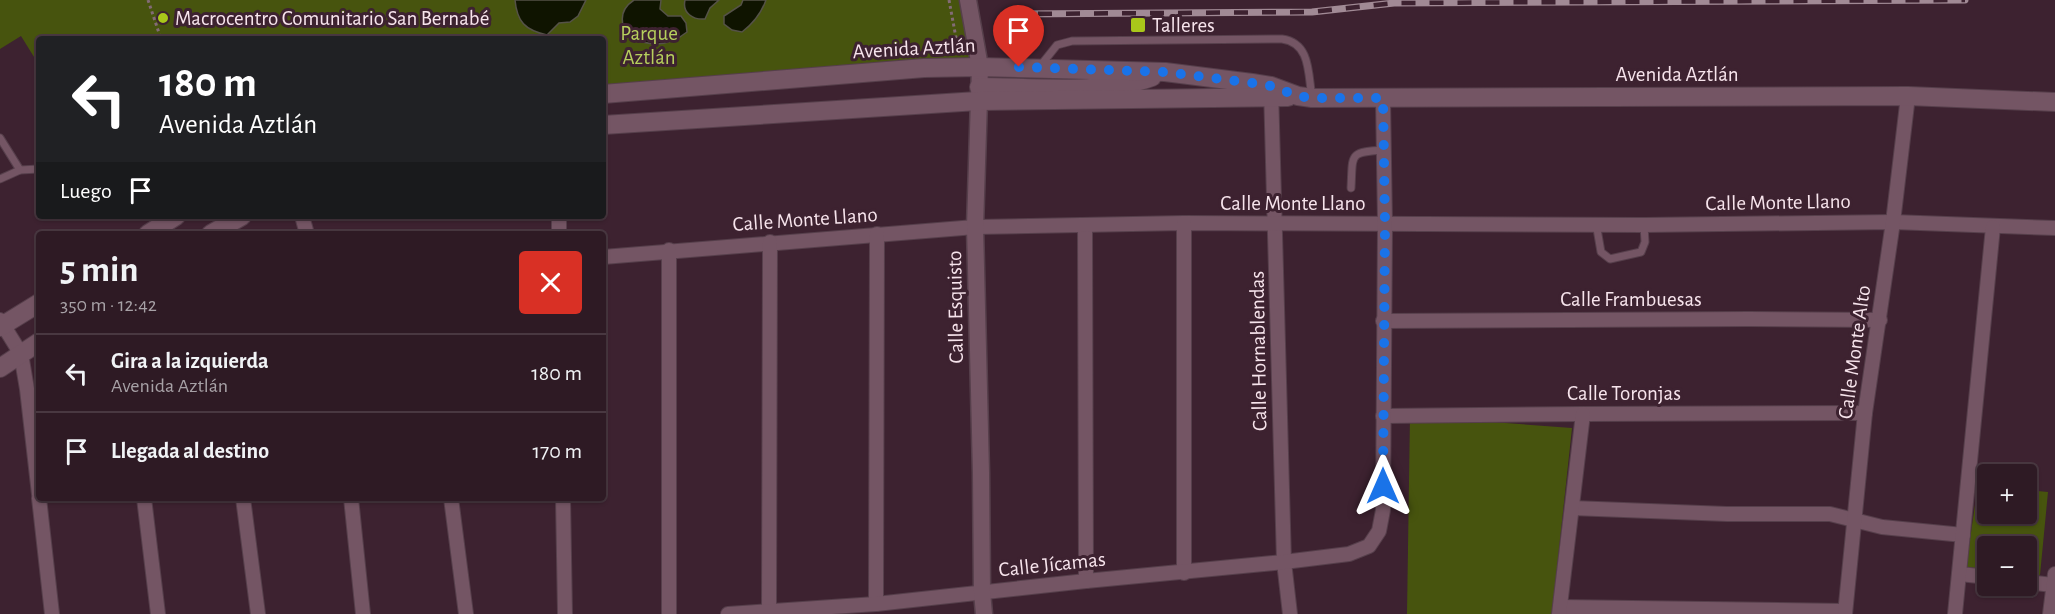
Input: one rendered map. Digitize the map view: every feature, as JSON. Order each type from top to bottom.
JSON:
[{"type":"main road","name":"Avenida Aztlán","points":[[606,94],[961,67],[1039,67],[1165,72],[1305,97],[1908,96],[2055,102]]},
{"type":"main road","points":[[979,94],[1103,87],[1135,83],[1165,72]]},
{"type":"main road","name":"Avenida Aztlán","points":[[606,125],[979,94],[1271,92]]},
{"type":"main road","points":[[153,231],[171,219]]},
{"type":"main road","points":[[216,231],[237,219]]},
{"type":"main road","points":[[1,324],[36,305]]},
{"type":"main road","points":[[0,368],[36,344]]},
{"type":"street","name":"Calle Esquisto","points":[[968,0],[980,67],[975,227],[984,614]]},
{"type":"street","name":"Calle Hornablendas","points":[[1271,92],[1284,562],[1290,614]]},
{"type":"street","name":"Calle Monte Alto","points":[[1845,612],[1865,414],[1880,320],[1908,96]]},
{"type":"street","points":[[1383,98],[1385,224],[1383,417]]},
{"type":"street","name":"Calle Monte Llano","points":[[606,257],[975,227],[1184,223],[1644,225],[1893,222],[2055,228]]},
{"type":"street","points":[[1184,223],[1184,573]]},
{"type":"street","points":[[1085,225],[1086,581]]},
{"type":"street","points":[[1955,614],[1993,227]]},
{"type":"street","points":[[876,604],[877,234]]},
{"type":"street","points":[[769,611],[770,242]]},
{"type":"street","points":[[669,250],[669,614]]},
{"type":"street","name":"Calle Frambuesas","points":[[1383,321],[1880,320]]},
{"type":"street","points":[[1,324],[21,354],[36,433]]},
{"type":"street","points":[[1583,414],[1560,610],[1845,612]]},
{"type":"street","name":"Calle Toronjas","points":[[1383,417],[1865,414]]},
{"type":"street","name":"Calle Jícamas","points":[[728,614],[876,604],[1349,554],[1369,546],[1379,531],[1383,510],[1383,417]]},
{"type":"street","points":[[42,501],[52,614]]},
{"type":"street","points":[[144,501],[158,614]]},
{"type":"street","points":[[243,501],[258,614]]},
{"type":"street","points":[[351,501],[363,614]]},
{"type":"street","points":[[451,501],[466,614]]},
{"type":"street","points":[[563,501],[565,614]]},
{"type":"street","points":[[1572,508],[1727,514],[1830,514],[1882,527],[1963,536]]},
{"type":"street","points":[[1960,574],[1977,576]]},
{"type":"street","points":[[2037,581],[2054,580],[2050,614]]},
{"type":"lane","points":[[1039,67],[1053,49],[1064,42],[1072,41],[1282,39],[1293,42],[1303,50],[1305,97]]},
{"type":"lane","points":[[0,138],[20,170]]},
{"type":"lane","points":[[1351,188],[1352,162],[1355,155],[1360,152],[1384,150]]},
{"type":"lane","points":[[0,179],[20,170],[36,169]]},
{"type":"lane","points":[[1596,223],[1601,252],[1610,259],[1641,252],[1645,242],[1644,225]]},
{"type":"path","points":[[148,0],[160,36]]},
{"type":"path","points":[[949,0],[961,67]]},
{"type":"green space","name":"Parque Aztlán","points":[[0,0],[968,0],[980,67],[606,94],[606,36],[36,36],[36,60],[21,36],[0,49]]},
{"type":"green space","points":[[1410,416],[1572,428],[1552,614],[1407,614]]},
{"type":"green space","points":[[1977,491],[1977,524],[2037,524],[2037,491],[2048,492],[2040,575],[2037,575],[2037,536],[1977,536],[1977,568],[1966,567]]},
{"type":"shaded area","points":[[515,0],[586,0],[578,16],[570,22],[559,23],[547,35],[533,31],[524,24],[518,14]]},
{"type":"shaded area","points":[[634,0],[661,0],[660,9],[668,16],[681,16],[686,23],[687,32],[672,41],[657,44],[642,42],[627,35],[623,25],[623,16],[626,7]]},
{"type":"shaded area","points":[[685,0],[719,0],[710,8],[705,19],[701,19],[689,15],[685,9]]},
{"type":"shaded area","points":[[743,0],[766,0],[757,18],[742,32],[732,30],[724,24],[724,16],[741,5]]},
{"type":"railway","points":[[1010,14],[1312,12],[1394,3],[1965,0]]},
{"type":"place","name":"Macrocentro Comunitario San Bernabé","points":[[163,18]]},
{"type":"place","name":"Talleres","points":[[1138,25]]},
{"type":"route","points":[[1019,67],[1165,72],[1271,86],[1298,96],[1312,98],[1383,98],[1385,224],[1383,486]]}]
